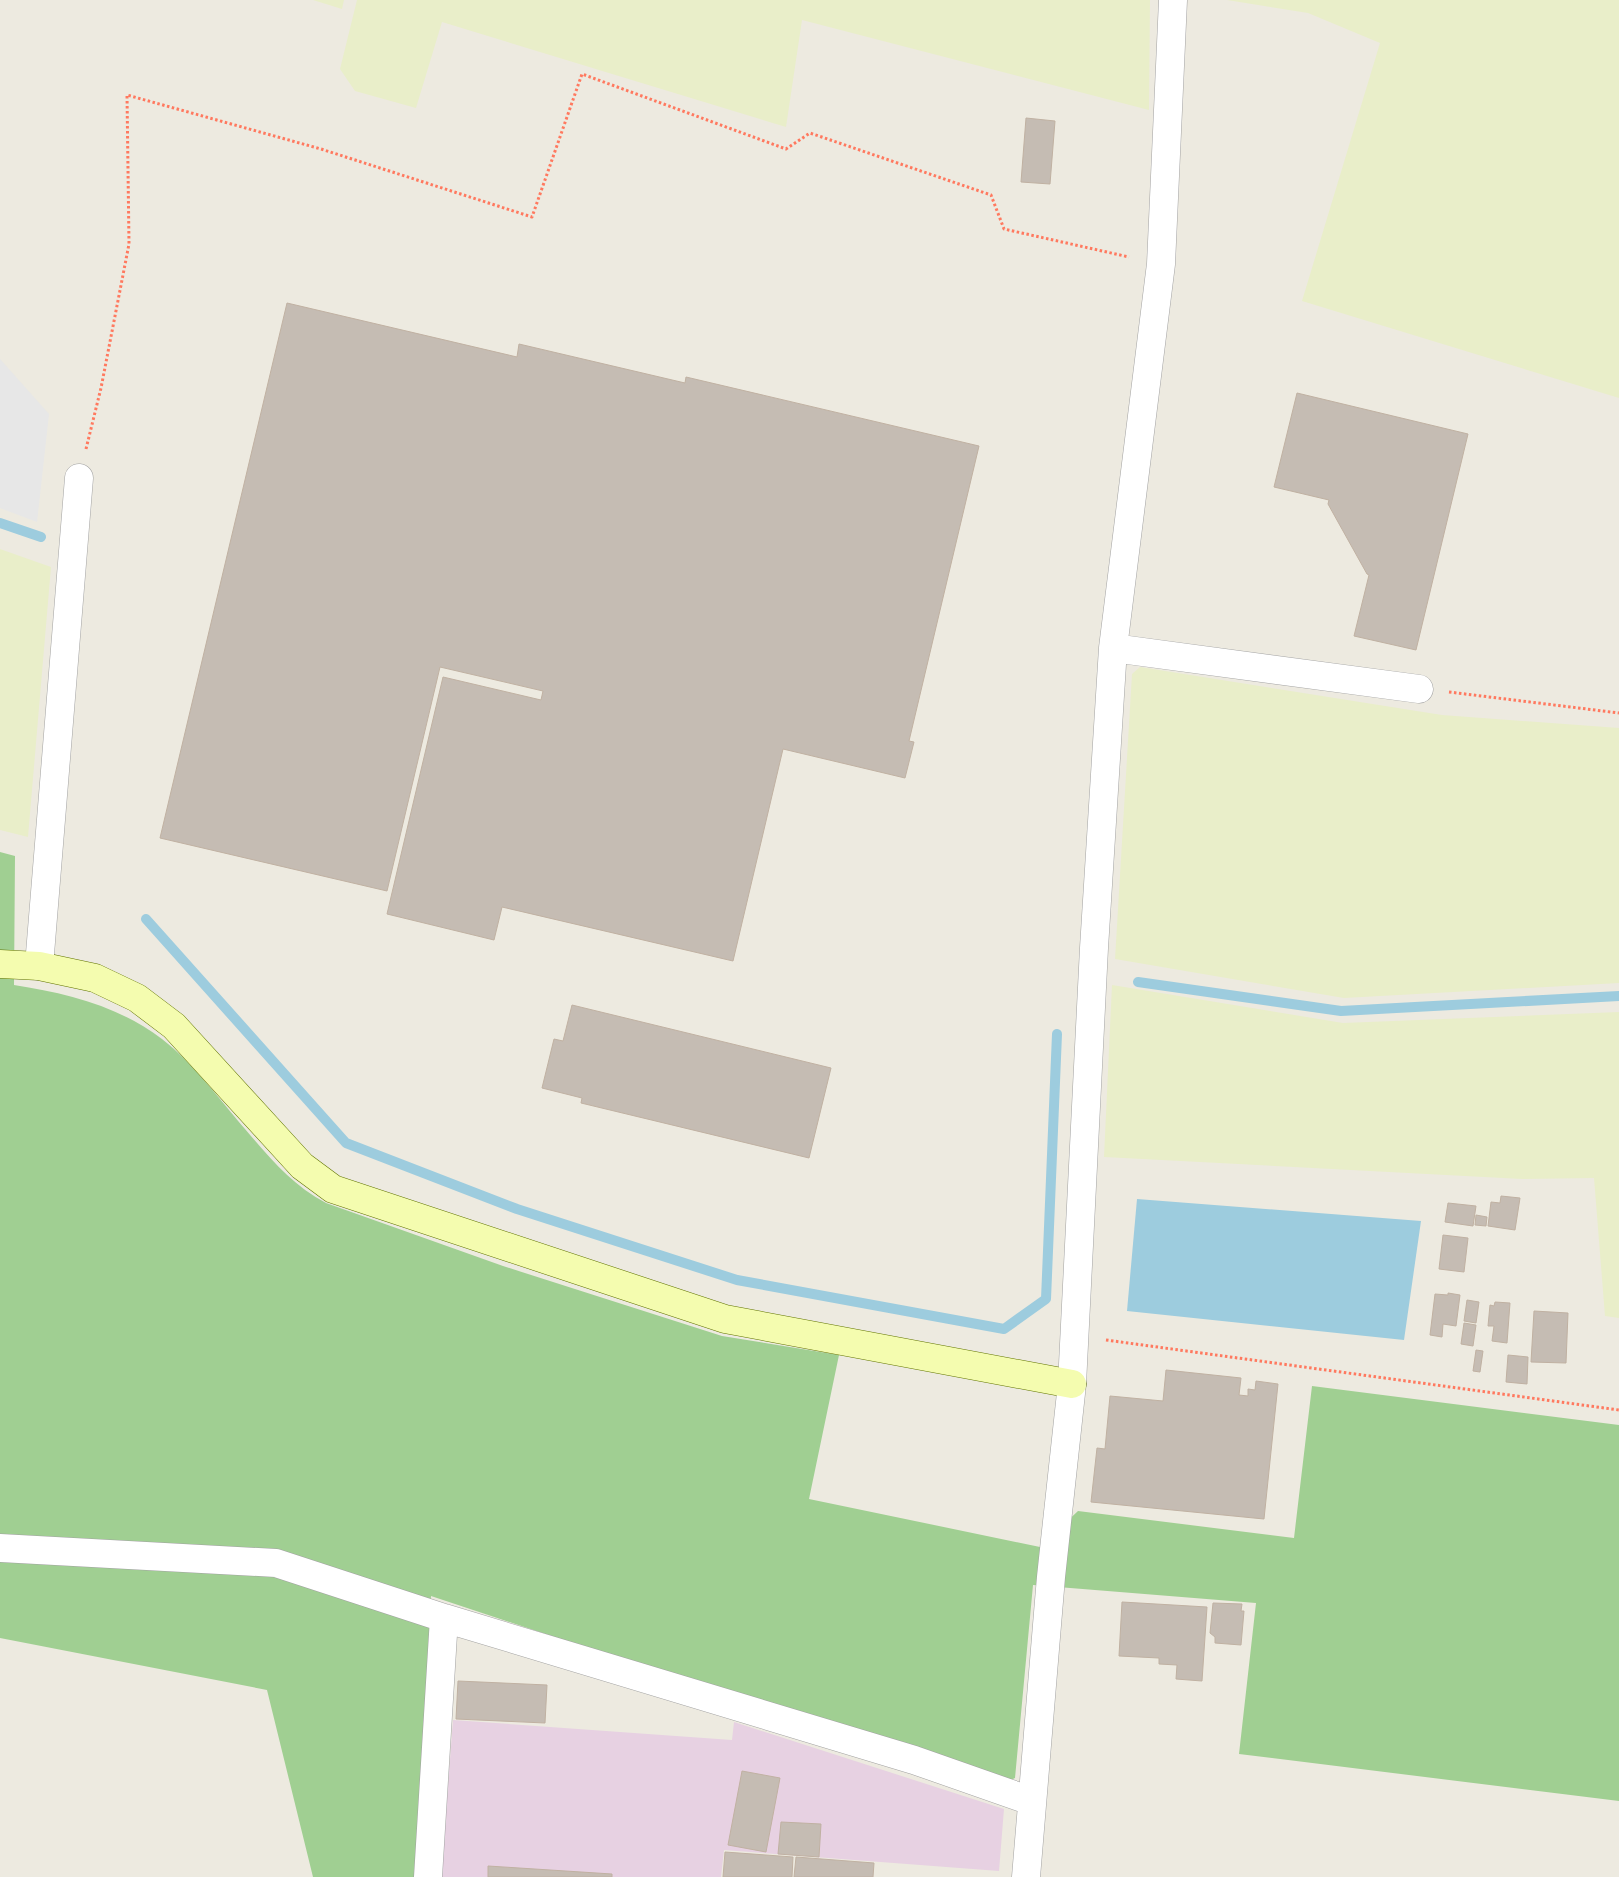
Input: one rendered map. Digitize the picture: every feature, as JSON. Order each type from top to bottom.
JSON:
[{"type":"street","points":[[1026,1877],[1051,1577],[1072,1384],[1094,948],[1113,648],[1161,264],[1173,0]]},
{"type":"street","points":[[39,966],[79,478]]},
{"type":"street","points":[[1113,648],[1419,688]]},
{"type":"street","points":[[0,964],[39,966],[95,978],[137,998],[174,1026],[302,1166],[332,1189],[725,1320],[1072,1384]]},
{"type":"street","points":[[0,1548],[276,1563],[444,1618],[914,1760],[1032,1801]]},
{"type":"street","points":[[428,1877],[444,1618]]},
{"type":"path","points":[[79,478],[101,388],[129,244],[127,95],[321,149],[532,216],[582,74],[786,149],[810,133],[991,195],[1004,229],[1161,264]]},
{"type":"path","points":[[1419,688],[1619,713]]},
{"type":"path","points":[[1075,1336],[1619,1410]]},
{"type":"shaded area","points":[[0,359],[49,414],[37,522],[0,508]]},
{"type":"shaded area","points":[[453,1720],[732,1740],[734,1722],[1004,1809],[999,1871],[724,1850],[721,1877],[441,1877]]},
{"type":"green space","points":[[313,0],[344,0],[342,9]]},
{"type":"green space","points":[[357,0],[1150,0],[1149,110],[802,20],[786,127],[442,22],[416,108],[355,91],[340,69]]},
{"type":"green space","points":[[1227,0],[1619,0],[1619,398],[1302,301],[1380,43],[1308,13]]},
{"type":"green space","points":[[0,549],[51,567],[28,837],[0,830]]},
{"type":"green space","points":[[1140,667],[1442,715],[1619,728],[1619,983],[1344,998],[1115,959],[1132,674]]},
{"type":"green space","points":[[0,852],[15,856],[14,985],[53,992],[91,1003],[128,1018],[162,1039],[195,1070],[273,1160],[292,1179],[314,1196],[326,1203],[503,1266],[722,1336],[839,1355],[809,1499],[1040,1547],[1078,1511],[1294,1538],[1312,1386],[1619,1425],[1619,1801],[1239,1754],[1256,1603],[1033,1585],[1015,1778],[1000,1785],[431,1596],[417,1877],[313,1877],[267,1690],[0,1638]]},
{"type":"green space","points":[[1112,985],[1343,1023],[1619,1012],[1619,1318],[1605,1316],[1594,1178],[1522,1179],[1104,1157]]},
{"type":"water","points":[[1137,1199],[1421,1221],[1404,1340],[1127,1311]]},
{"type":"building","points":[[1026,118],[1055,121],[1050,184],[1021,182]]},
{"type":"building","points":[[287,303],[517,357],[519,344],[685,383],[686,377],[979,446],[909,741],[914,742],[905,778],[783,749],[733,961],[502,907],[494,940],[387,914],[443,677],[541,700],[543,691],[440,667],[387,891],[160,838]]},
{"type":"building","points":[[1297,393],[1468,434],[1416,650],[1354,636],[1369,575],[1328,504],[1329,500],[1274,487]]},
{"type":"building","points":[[572,1005],[831,1068],[809,1158],[581,1103],[582,1098],[542,1088],[554,1039],[563,1041]]},
{"type":"building","points":[[1501,1196],[1520,1198],[1515,1230],[1488,1226],[1491,1202],[1500,1203]]},
{"type":"building","points":[[1448,1203],[1476,1206],[1473,1226],[1445,1222]]},
{"type":"building","points":[[1476,1215],[1487,1217],[1486,1226],[1475,1225]]},
{"type":"building","points":[[1443,1235],[1468,1238],[1464,1272],[1439,1269]]},
{"type":"building","points":[[1448,1293],[1460,1295],[1456,1326],[1443,1324],[1442,1337],[1430,1335],[1435,1294],[1448,1295]]},
{"type":"building","points":[[1467,1300],[1479,1302],[1476,1323],[1464,1321]]},
{"type":"building","points":[[1495,1302],[1510,1303],[1507,1343],[1492,1341],[1494,1326],[1488,1326],[1490,1305],[1494,1306]]},
{"type":"building","points":[[1534,1311],[1568,1313],[1566,1363],[1531,1362]]},
{"type":"building","points":[[1464,1323],[1476,1325],[1473,1346],[1461,1344]]},
{"type":"building","points":[[1476,1350],[1483,1351],[1480,1372],[1473,1371]]},
{"type":"building","points":[[1508,1355],[1528,1357],[1527,1384],[1506,1382]]},
{"type":"building","points":[[1166,1370],[1241,1378],[1239,1395],[1248,1396],[1248,1389],[1255,1390],[1256,1381],[1278,1384],[1264,1519],[1091,1502],[1097,1448],[1105,1449],[1110,1396],[1163,1401]]},
{"type":"building","points":[[1122,1602],[1207,1607],[1202,1681],[1176,1679],[1177,1665],[1159,1664],[1159,1658],[1119,1656]]},
{"type":"building","points":[[1213,1603],[1242,1604],[1241,1611],[1244,1611],[1241,1645],[1215,1643],[1215,1637],[1210,1633]]},
{"type":"building","points":[[458,1681],[547,1685],[545,1723],[456,1719]]},
{"type":"building","points":[[742,1771],[780,1778],[766,1852],[728,1845]]},
{"type":"building","points":[[781,1822],[821,1824],[819,1857],[778,1854]]},
{"type":"building","points":[[725,1852],[793,1857],[792,1877],[723,1877]]},
{"type":"building","points":[[796,1857],[874,1863],[873,1877],[794,1877]]},
{"type":"building","points":[[488,1866],[612,1874],[612,1877],[488,1877]]},
{"type":"waterway","points":[[0,523],[41,537]]},
{"type":"waterway","points":[[146,919],[346,1143],[517,1209],[737,1280],[1004,1329],[1046,1299],[1057,1034]]},
{"type":"waterway","points":[[1138,982],[1341,1011],[1619,996]]}]
